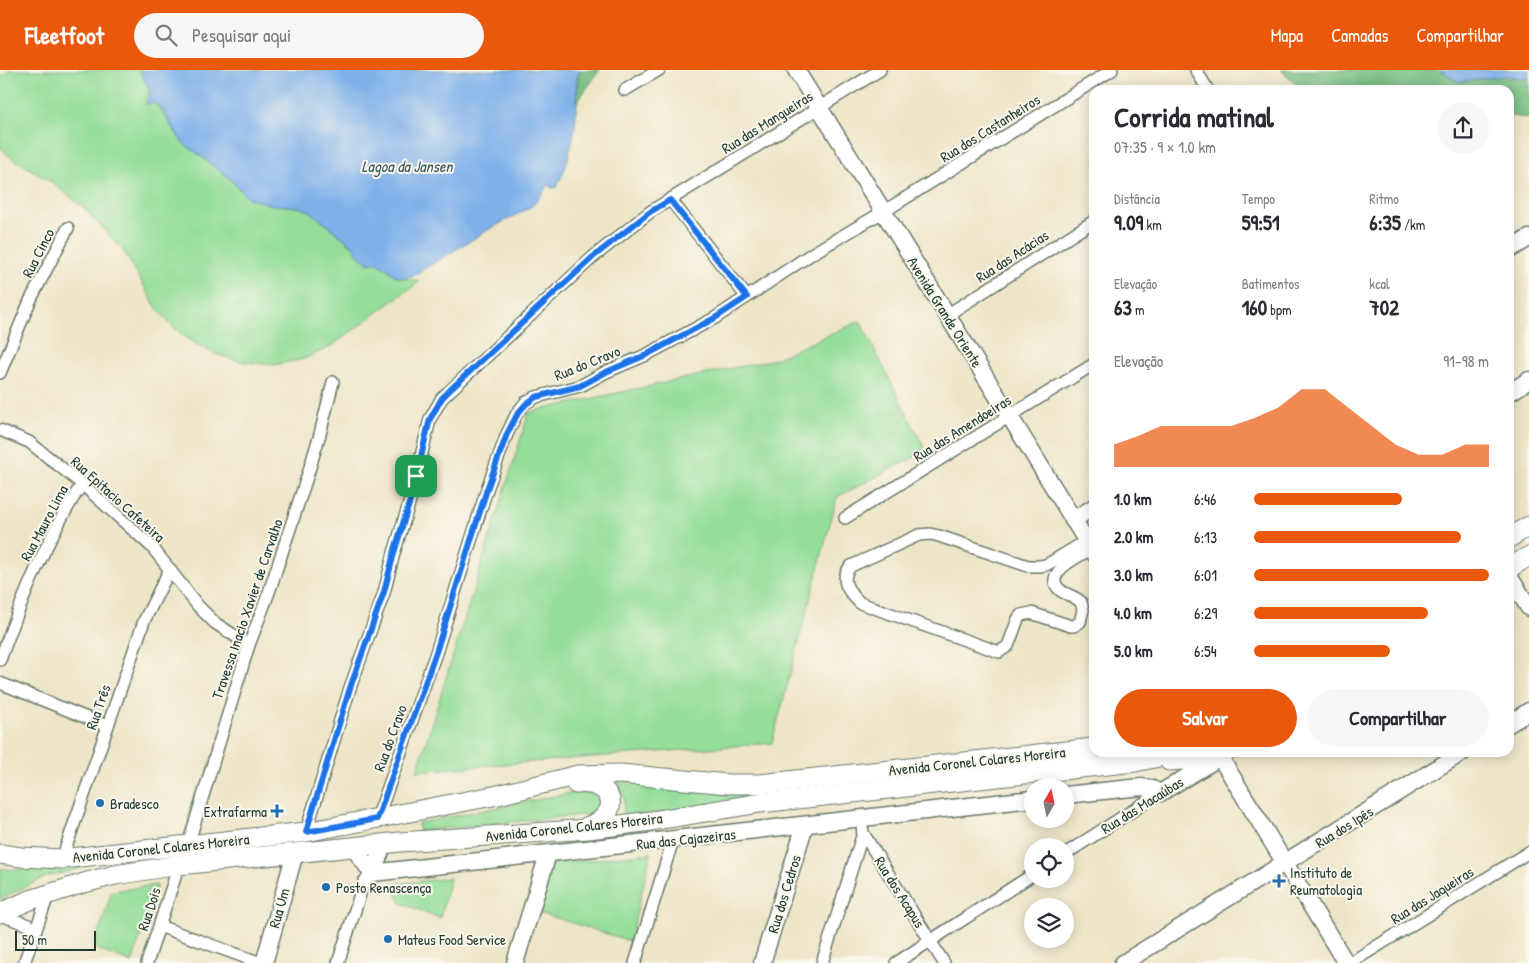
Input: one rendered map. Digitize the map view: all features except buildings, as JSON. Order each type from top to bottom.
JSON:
[{"type":"main road","points":[[1514,535],[1529,526]]},
{"type":"main road","points":[[1514,565],[1529,556]]},
{"type":"main road","name":"Avenida Coronel Colares Moreira","points":[[0,854],[54,859],[306,832],[498,795],[565,777],[594,774],[621,774],[728,784],[760,784],[1089,749]]},
{"type":"main road","name":"Avenida Coronel Colares Moreira","points":[[2,916],[49,893],[107,877],[179,865],[384,844],[577,830],[651,821],[760,803],[1135,762],[1158,757]]},
{"type":"main road","points":[[1135,762],[1198,757]]},
{"type":"main road","points":[[498,795],[578,783],[592,784],[603,788],[611,801],[607,814],[597,823],[577,830]]},
{"type":"main road","points":[[0,844],[54,859]]},
{"type":"street","points":[[625,90],[659,70]]},
{"type":"street","name":"Avenida Grande Oriente","points":[[796,70],[1089,546]]},
{"type":"street","name":"Rua das Mangueiras","points":[[670,200],[880,70]]},
{"type":"street","name":"Rua dos Castanheiros","points":[[883,212],[1112,70]]},
{"type":"street","points":[[1196,70],[1205,85]]},
{"type":"street","points":[[306,832],[350,688],[384,592],[412,494],[427,428],[434,410],[442,398],[593,257],[650,212],[670,200],[747,297]]},
{"type":"street","name":"Rua do Cravo","points":[[377,819],[436,652],[487,489],[507,434],[518,413],[536,397],[580,386],[606,372],[646,355],[715,318],[813,253],[883,212]]},
{"type":"street","name":"Rua das Acácias","points":[[947,315],[1089,225]]},
{"type":"street","name":"Rua Cinco","points":[[0,373],[30,301],[68,228]]},
{"type":"street","points":[[1514,247],[1529,238]]},
{"type":"street","name":"Rua das Amendoeiras","points":[[845,518],[1089,367]]},
{"type":"street","points":[[1514,390],[1529,380]]},
{"type":"street","name":"Travessa Inacio Xavier de Carvalho","points":[[188,845],[249,645],[268,595],[309,472],[333,382]]},
{"type":"street","name":"Rua Epitacio Cafeteira","points":[[0,430],[29,442],[82,484],[139,534],[170,569],[198,606],[215,623],[249,645]]},
{"type":"street","name":"Rua Mauro Lima","points":[[0,660],[24,594],[52,534],[82,484]]},
{"type":"street","points":[[1073,520],[1089,510]]},
{"type":"street","points":[[1089,548],[1042,566],[1028,566],[939,536],[924,534],[851,566],[846,573],[845,582],[850,593],[860,603],[999,652],[1008,646],[1021,615],[1031,613],[1070,626],[1080,622],[1083,610],[1081,602],[1060,590],[1055,581],[1061,568],[1089,549]]},
{"type":"street","name":"Rua Três","points":[[54,859],[107,726],[144,621],[170,569]]},
{"type":"street","points":[[1514,584],[1529,608]]},
{"type":"street","points":[[0,683],[107,726]]},
{"type":"street","points":[[1514,721],[1529,711]]},
{"type":"street","name":"Rua das Macaúbas","points":[[1074,848],[1220,757]]},
{"type":"street","points":[[1224,757],[1284,864],[1348,963]]},
{"type":"street","name":"Rua dos Ipês","points":[[1123,963],[1455,757]]},
{"type":"street","points":[[1074,794],[1141,787],[1150,788],[1160,793]]},
{"type":"street","name":"Rua das Cajazeiras","points":[[372,874],[805,825],[862,826],[1024,800]]},
{"type":"street","name":"Rua dos Cedros","points":[[763,963],[805,825]]},
{"type":"street","points":[[822,963],[862,826]]},
{"type":"street","name":"Rua dos Acapus","points":[[862,826],[944,963]]},
{"type":"street","points":[[635,963],[673,840]]},
{"type":"street","points":[[338,963],[364,882],[372,874],[384,844]]},
{"type":"street","points":[[353,847],[372,874]]},
{"type":"street","name":"Rua das Jaqueiras","points":[[1348,963],[1529,852]]},
{"type":"street","name":"Rua Um","points":[[262,963],[295,853]]},
{"type":"street","points":[[515,963],[548,854]]},
{"type":"street","name":"Rua Dois","points":[[147,963],[179,865]]},
{"type":"street","points":[[896,963],[1024,881]]},
{"type":"street","points":[[24,963],[49,893]]},
{"type":"street","points":[[2,916],[36,928]]},
{"type":"street","points":[[159,926],[262,963]]},
{"type":"green space","points":[[8,70],[139,70],[150,93],[147,99],[158,106],[182,142],[227,176],[248,198],[273,205],[298,207],[310,211],[353,246],[360,257],[367,262],[378,263],[397,277],[420,281],[330,347],[304,359],[274,365],[244,362],[215,354],[189,340],[171,325],[156,307],[123,250],[82,206],[50,181],[9,156],[0,147],[0,78]]},
{"type":"green space","points":[[580,70],[600,70],[577,102],[578,76]]},
{"type":"green space","points":[[1281,70],[1440,70],[1459,82],[1505,76],[1529,79],[1529,118],[1514,116],[1514,85],[1296,85]]},
{"type":"green space","points":[[860,321],[926,451],[837,497],[772,743],[417,771],[529,412],[775,359]]},
{"type":"green space","points":[[1089,754],[1089,757],[1118,757],[623,817],[624,799],[619,782],[745,791]]},
{"type":"green space","points":[[581,791],[596,795],[598,798],[599,806],[593,814],[419,831],[418,823]]},
{"type":"green space","points":[[651,853],[630,941],[537,912],[552,864]]},
{"type":"green space","points":[[81,863],[82,868],[46,877],[0,899],[0,869],[21,870]]},
{"type":"green space","points":[[450,878],[440,918],[401,903],[392,884]]},
{"type":"green space","points":[[157,885],[132,963],[94,948],[112,891]]},
{"type":"water","name":"Lagoa da Jansen","points":[[139,70],[580,70],[577,83],[575,126],[569,157],[557,187],[552,188],[548,185],[536,202],[529,208],[488,230],[414,275],[404,278],[397,277],[378,263],[367,262],[360,257],[353,246],[310,211],[298,207],[273,205],[248,198],[227,176],[182,142],[160,107],[154,103],[146,104],[150,93]]},
{"type":"water","points":[[1440,70],[1529,70],[1529,79],[1505,76],[1459,82]]},
{"type":"place","name":"Bradesco","points":[[100,803]]},
{"type":"place","name":"Extrafarma","points":[[277,811]]},
{"type":"place","name":"Instituto de Reumatologia","points":[[1279,881]]},
{"type":"place","name":"Posto Renascença","points":[[326,887]]},
{"type":"place","name":"Mateus Food Service","points":[[388,939]]},
{"type":"route","points":[[670,200],[747,297],[715,318],[646,355],[606,372],[580,386],[536,397],[518,413],[507,434],[487,489],[436,652],[377,819],[306,832],[350,688],[384,592],[416,476],[430,419],[442,398],[593,257],[650,212],[670,200]]}]
